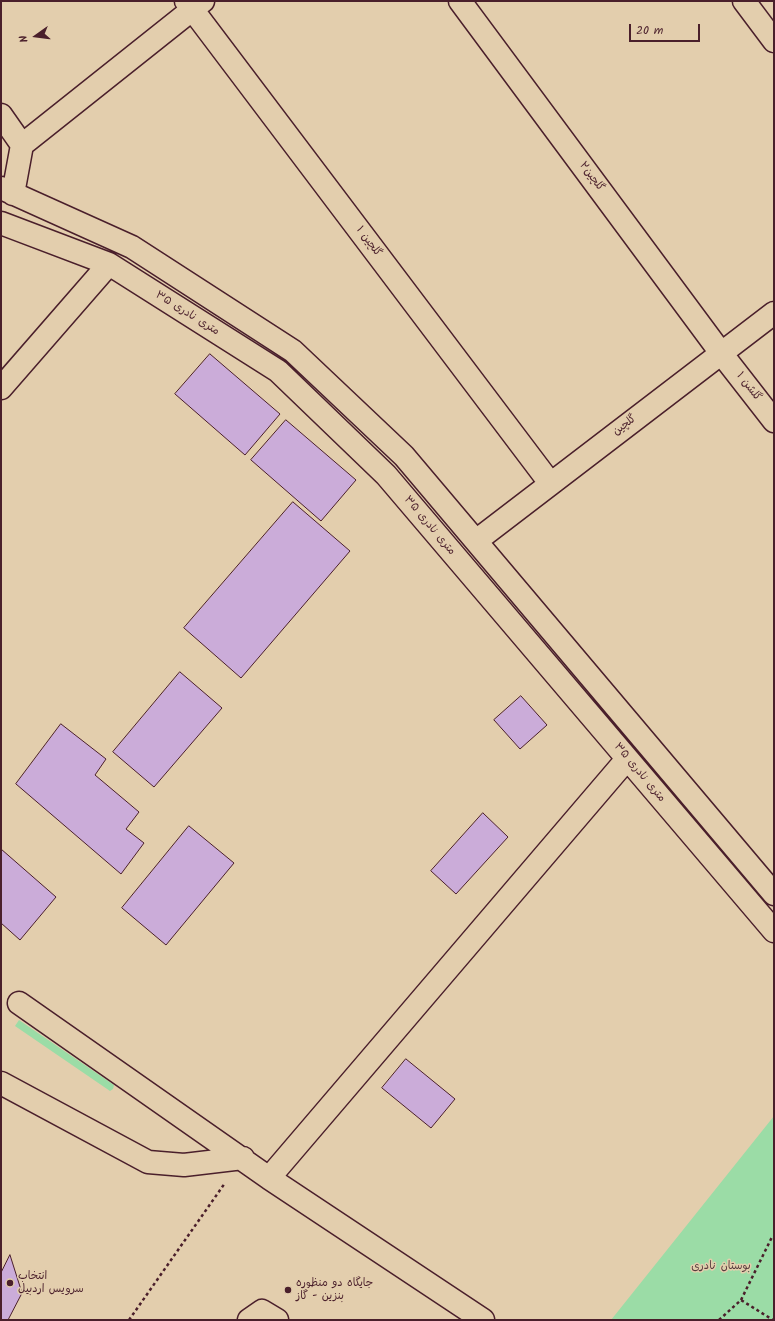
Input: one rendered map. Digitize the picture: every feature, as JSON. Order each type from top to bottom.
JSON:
[{"type":"street","name":"گلچین۲","points":[[460,1],[722,353]]},
{"type":"street","points":[[744,1],[774,41]]},
{"type":"street","points":[[194,4],[22,145],[7,191],[132,248],[293,351],[404,456],[774,894]]},
{"type":"street","name":"گلچین ۱","points":[[194,4],[550,483]]},
{"type":"street","points":[[1,115],[22,145]]},
{"type":"street","name":"۳۵ متری نادری","points":[[1,223],[109,264],[278,371],[386,475],[774,931]]},
{"type":"street","points":[[1,388],[109,264]]},
{"type":"street","name":"گلچین","points":[[476,541],[774,313]]},
{"type":"street","name":"گلشن ۱","points":[[722,353],[774,421]]},
{"type":"street","points":[[269,1178],[627,759]]},
{"type":"street","points":[[19,1003],[243,1158],[269,1178],[483,1320]]},
{"type":"street","points":[[1,1083],[148,1162],[184,1165],[243,1158]]},
{"type":"street","points":[[249,1320],[262,1311],[276,1320]]},
{"type":"path","points":[[129,1320],[243,1158]]},
{"type":"path","points":[[719,1320],[741,1300],[772,1237],[774,1236]]},
{"type":"path","points":[[741,1300],[773,1320]]},
{"type":"green space","points":[[19,1020],[114,1085],[113,1089],[110,1091],[15,1026]]},
{"type":"green space","name":"بوستان نادری","points":[[774,1116],[774,1320],[611,1320]]},
{"type":"building","points":[[210,354],[280,414],[245,455],[175,394]]},
{"type":"building","points":[[286,420],[356,480],[321,521],[251,460]]},
{"type":"building","points":[[293,502],[350,551],[241,678],[184,628]]},
{"type":"building","points":[[180,672],[222,708],[154,787],[113,752]]},
{"type":"building","points":[[521,696],[547,725],[520,749],[494,720]]},
{"type":"building","points":[[61,724],[106,759],[95,775],[139,812],[126,829],[144,843],[121,874],[16,784]]},
{"type":"building","points":[[483,813],[508,837],[456,894],[431,871]]},
{"type":"building","points":[[189,826],[234,863],[166,945],[122,908]]},
{"type":"building","points":[[1,849],[56,897],[20,940],[1,923]]},
{"type":"building","points":[[406,1059],[455,1099],[431,1128],[382,1088]]},
{"type":"building","name":"انتخاب سرویس اردبیل","points":[[10,1255],[22,1293],[8,1320],[1,1320],[1,1273]]},
{"type":"place","name":"انتخاب سرویس اردبیل","points":[[10,1283]]},
{"type":"place","name":"جایگاه دو منظوره بنزین - گاز","points":[[288,1290]]}]
